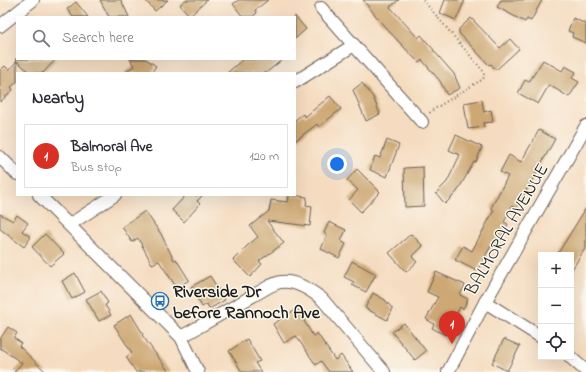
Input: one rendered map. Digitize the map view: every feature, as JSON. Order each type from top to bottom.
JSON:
[{"type":"street","points":[[0,26],[33,0]]},
{"type":"street","points":[[321,8],[422,122]]},
{"type":"street","points":[[296,81],[354,44]]},
{"type":"street","name":"BALMORAL AVENUE","points":[[448,372],[485,302],[586,126]]},
{"type":"street","points":[[0,157],[16,173]]},
{"type":"street","points":[[40,196],[181,337],[198,372]]},
{"type":"street","points":[[69,225],[113,196]]},
{"type":"street","points":[[181,337],[270,286],[281,282],[289,283],[312,291],[322,299],[384,372]]},
{"type":"street","points":[[485,302],[538,335]]},
{"type":"street","points":[[573,360],[586,371]]},
{"type":"path","points":[[422,122],[432,111],[483,79],[485,74],[423,0]]},
{"type":"building","points":[[100,0],[121,0],[129,16],[108,16]]},
{"type":"building","points":[[145,0],[168,0],[155,11]]},
{"type":"building","points":[[185,0],[207,0],[190,16],[180,5]]},
{"type":"building","points":[[239,0],[268,0],[255,10],[257,13],[253,16],[242,16],[233,4]]},
{"type":"building","points":[[363,0],[399,0],[390,7],[418,38],[421,35],[434,50],[454,74],[460,88],[447,95],[440,81],[422,60],[419,63],[384,26]]},
{"type":"building","points":[[445,0],[465,0],[456,20],[440,13]]},
{"type":"building","points":[[501,0],[542,0],[531,21],[527,19],[525,22],[497,7]]},
{"type":"building","points":[[76,2],[87,16],[72,16],[67,9]]},
{"type":"building","points":[[296,17],[306,29],[296,38]]},
{"type":"building","points":[[471,18],[500,48],[510,39],[519,49],[496,70],[491,64],[489,65],[459,33],[459,29]]},
{"type":"building","points":[[573,18],[586,24],[586,43],[572,37],[573,33],[568,31]]},
{"type":"building","points":[[16,60],[55,60],[44,72],[29,72]]},
{"type":"building","points":[[131,60],[147,60],[156,66],[152,72],[125,72],[134,66]]},
{"type":"building","points":[[242,60],[282,60],[267,72],[228,72]]},
{"type":"building","points":[[543,60],[562,71],[565,66],[576,72],[572,78],[579,82],[569,97],[549,85],[538,104],[518,93],[525,80],[529,82]]},
{"type":"building","points":[[17,61],[16,83],[11,87],[13,90],[0,102],[0,70],[5,66],[9,70]]},
{"type":"building","points":[[362,83],[373,97],[380,114],[366,121],[353,90]]},
{"type":"building","points":[[330,96],[341,109],[319,127],[317,124],[296,140],[296,119],[303,114],[305,117]]},
{"type":"building","points":[[482,100],[484,112],[491,110],[493,122],[483,123],[484,127],[468,129],[464,103]]},
{"type":"building","points":[[539,130],[555,139],[516,209],[512,206],[504,222],[508,224],[495,248],[491,246],[477,271],[455,260],[463,246],[472,251],[494,210],[491,208],[508,176],[500,172],[509,155],[521,162]]},
{"type":"building","points":[[456,135],[482,147],[476,162],[474,162],[457,192],[445,204],[436,193],[447,182],[460,155],[449,150]]},
{"type":"building","points":[[387,140],[399,145],[387,177],[370,170],[375,156],[380,158]]},
{"type":"building","points":[[423,167],[424,206],[405,207],[404,168]]},
{"type":"building","points":[[357,169],[380,192],[361,212],[349,200],[358,190],[347,180]]},
{"type":"building","points":[[185,196],[202,196],[197,201],[200,204],[184,222],[172,210]]},
{"type":"building","points":[[289,196],[307,197],[306,205],[312,206],[310,226],[267,221],[284,243],[259,261],[262,264],[250,277],[233,260],[258,237],[250,226],[269,211],[271,200],[288,202]]},
{"type":"building","points":[[586,208],[586,247],[574,266],[574,252],[559,252]]},
{"type":"building","points":[[145,211],[161,234],[174,260],[176,259],[189,280],[177,288],[159,261],[152,264],[138,238],[132,242],[122,227]]},
{"type":"building","points":[[0,214],[13,221],[17,215],[28,223],[22,231],[31,237],[24,247],[0,229]]},
{"type":"building","points":[[329,222],[346,230],[341,241],[346,244],[339,258],[321,249],[327,235],[324,233]]},
{"type":"building","points":[[45,234],[64,254],[50,266],[32,247]]},
{"type":"building","points":[[411,234],[423,246],[412,257],[417,262],[406,272],[389,253]]},
{"type":"building","points":[[352,261],[376,274],[366,292],[352,285],[354,282],[344,277]]},
{"type":"building","points":[[436,272],[465,285],[460,295],[468,299],[463,309],[460,307],[445,335],[432,328],[434,324],[426,319],[438,297],[427,292]]},
{"type":"building","points":[[75,273],[85,292],[72,299],[62,281]]},
{"type":"building","points":[[210,276],[225,300],[209,309],[207,304],[202,307],[191,287]]},
{"type":"building","points":[[101,291],[108,303],[105,305],[111,315],[99,321],[86,299]]},
{"type":"building","points":[[373,293],[385,300],[392,308],[387,320],[365,308]]},
{"type":"building","points":[[297,309],[313,336],[317,333],[335,360],[341,355],[353,372],[329,372],[321,361],[316,365],[296,336],[284,343],[273,324]]},
{"type":"building","points":[[131,314],[143,334],[142,335],[169,372],[136,372],[126,357],[132,353],[114,325]]},
{"type":"building","points":[[404,323],[426,351],[415,360],[392,332]]},
{"type":"building","points":[[8,327],[17,333],[14,338],[21,343],[19,346],[46,372],[14,372],[22,363],[0,348],[0,339]]},
{"type":"building","points":[[247,339],[260,361],[255,363],[261,372],[242,372],[229,351]]},
{"type":"building","points":[[504,339],[520,346],[507,371],[492,363]]},
{"type":"place","name":"Riverside Dr before Rannoch Ave","points":[[160,301]]},
{"type":"place","name":"Balmoral Ave","points":[[452,344]]}]
